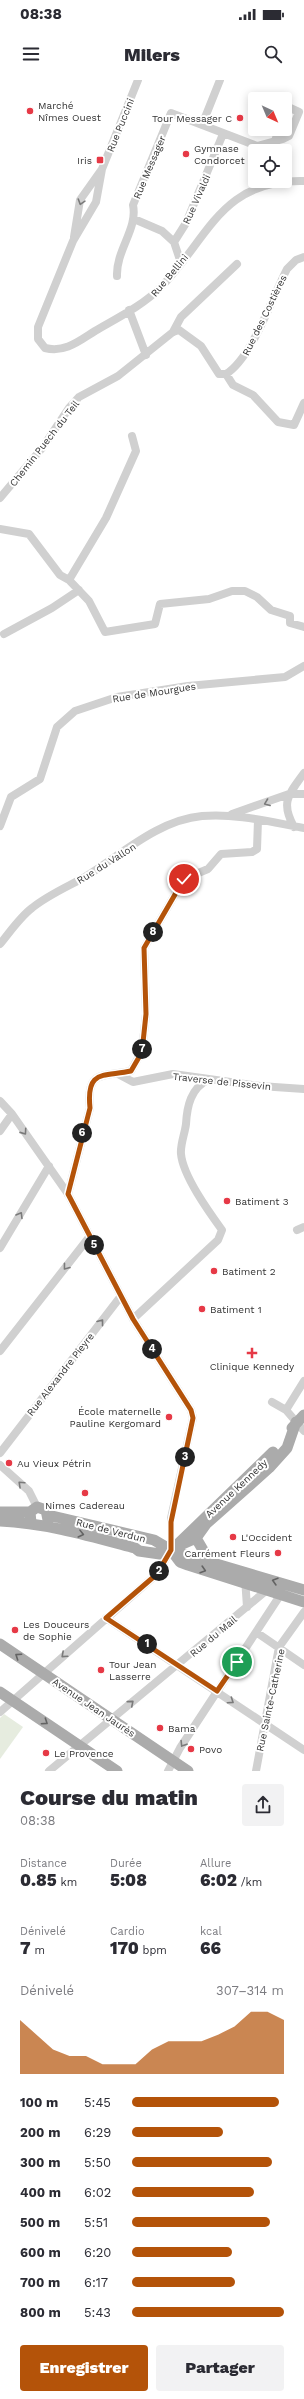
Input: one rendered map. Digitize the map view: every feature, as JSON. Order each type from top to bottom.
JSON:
[{"type":"main road","name":"Avenue Kennedy","points":[[171,1550],[226,1495],[264,1461],[300,1418]]},
{"type":"main road","name":"Avenue Kennedy","points":[[196,1538],[206,1524],[268,1468],[286,1448],[300,1418]]},
{"type":"main road","name":"Rue de Verdun","points":[[0,1521],[33,1514],[44,1508],[48,1515],[154,1540],[171,1550]]},
{"type":"main road","name":"Rue de Verdun","points":[[0,1512],[33,1514]]},
{"type":"main road","name":"Rue de Verdun","points":[[33,1514],[38,1526],[43,1525],[135,1548],[141,1546],[171,1550]]},
{"type":"main road","points":[[43,1525],[48,1521],[48,1515]]},
{"type":"main road","points":[[171,1550],[196,1538],[210,1562]]},
{"type":"main road","points":[[171,1550],[210,1562],[268,1590],[304,1602]]},
{"type":"main road","points":[[171,1550],[180,1562],[186,1565],[304,1590]]},
{"type":"main road","name":"Avenue Jean Jaurès","points":[[0,1644],[112,1719],[172,1766],[188,1771]]},
{"type":"main road","points":[[0,1692],[117,1771]]},
{"type":"street","name":"Rue Puccini","points":[[38,328],[73,242],[96,202],[102,169],[138,80]]},
{"type":"street","points":[[202,125],[220,80]]},
{"type":"street","name":"Rue Messager","points":[[292,109],[299,112],[292,129]]},
{"type":"street","name":"Rue Messager","points":[[117,276],[117,264],[134,219],[133,205],[171,113],[257,146],[283,140],[289,136]]},
{"type":"street","name":"Rue Vivaldi","points":[[174,242],[186,223],[224,134]]},
{"type":"street","points":[[275,141],[277,136]]},
{"type":"street","name":"Rue Puccini","points":[[73,242],[80,200],[102,169]]},
{"type":"street","name":"Rue Bellini","points":[[38,328],[38,339],[45,348],[67,348],[148,300],[162,287],[210,224],[232,203],[251,192],[277,183],[304,181]]},
{"type":"street","points":[[134,219],[162,231],[174,242],[180,262]]},
{"type":"street","name":"Rue des Costières","points":[[226,374],[236,367],[247,352],[287,269],[296,260],[304,257]]},
{"type":"street","name":"Chemin Puech du Teil","points":[[0,498],[43,447],[69,408],[79,397],[118,376],[146,355],[173,332],[181,317],[237,264]]},
{"type":"street","points":[[129,310],[146,355]]},
{"type":"street","points":[[173,332],[183,331],[192,338],[201,346],[219,374],[226,374],[233,384],[253,395],[278,422],[294,425],[304,403]]},
{"type":"street","points":[[69,580],[106,518],[136,451],[132,436]]},
{"type":"street","points":[[0,529],[29,534],[60,575],[69,580],[89,601],[105,632],[155,624],[160,604],[209,599],[232,591],[244,591],[271,610],[290,616],[290,623],[304,626]]},
{"type":"street","points":[[4,634],[52,608],[79,590]]},
{"type":"street","name":"Rue de Mourgues","points":[[0,826],[11,797],[40,779],[57,727],[75,711],[117,697],[188,686],[285,677],[304,666]]},
{"type":"street","points":[[294,827],[286,811],[289,794],[304,774]]},
{"type":"street","name":"Rue du Vallon","points":[[229,815],[289,794],[304,794]]},
{"type":"street","name":"Rue du Vallon","points":[[0,944],[31,908],[156,830],[176,822],[201,816],[229,815],[304,828]]},
{"type":"street","points":[[68,1194],[90,1108],[89,1098],[93,1081],[100,1074],[118,1074],[131,1071],[142,1052],[146,1014],[144,948],[184,879],[208,869],[221,854],[252,852],[257,849],[258,820]]},
{"type":"street","name":"Traverse de Pissevin","points":[[118,1074],[133,1082],[173,1074],[208,1080],[304,1088]]},
{"type":"street","points":[[133,1319],[218,1240],[222,1230],[195,1190],[180,1154],[185,1133],[187,1107],[201,1084],[208,1080]]},
{"type":"street","points":[[0,1101],[12,1114],[68,1194],[133,1319],[191,1410],[193,1418],[171,1522],[171,1550],[157,1574],[0,1712]]},
{"type":"street","points":[[0,1131],[12,1114]]},
{"type":"street","points":[[0,1248],[49,1166]]},
{"type":"street","points":[[0,1351],[90,1236]]},
{"type":"street","name":"Rue Alexandre Pieyre","points":[[0,1453],[121,1296]]},
{"type":"street","points":[[286,1410],[304,1381]]},
{"type":"street","points":[[272,1402],[300,1418],[304,1431]]},
{"type":"street","points":[[0,1465],[29,1491],[33,1514]]},
{"type":"street","points":[[245,1578],[247,1607]]},
{"type":"street","name":"Rue du Mail","points":[[49,1771],[268,1590]]},
{"type":"street","points":[[172,1766],[180,1748],[281,1594]]},
{"type":"street","name":"Rue Sainte-Catherine","points":[[256,1771],[279,1647],[304,1612]]},
{"type":"street","points":[[106,1618],[304,1750]]},
{"type":"street","points":[[256,1632],[304,1665]]},
{"type":"shaded area","points":[[4,1714],[23,1727],[0,1759],[0,1718]]},
{"type":"place","name":"Marché Nîmes Ouest","points":[[30,111]]},
{"type":"place","name":"Tour Messager C","points":[[240,118]]},
{"type":"place","name":"Gymnase Condorcet","points":[[186,154]]},
{"type":"place","name":"Iris","points":[[100,160]]},
{"type":"place","name":"Batiment 3","points":[[227,1201]]},
{"type":"place","name":"Batiment 2","points":[[214,1271]]},
{"type":"place","name":"Batiment 1","points":[[202,1309]]},
{"type":"place","name":"Clinique Kennedy","points":[[252,1353]]},
{"type":"place","name":"École maternelle Pauline Kergomard","points":[[169,1417]]},
{"type":"place","name":"Au Vieux Pétrin","points":[[9,1463]]},
{"type":"place","name":"Nimes Cadereau","points":[[85,1493]]},
{"type":"place","name":"L'Occident","points":[[233,1537]]},
{"type":"place","name":"Carrément Fleurs","points":[[278,1553]]},
{"type":"place","name":"Les Douceurs de Sophie","points":[[15,1630]]},
{"type":"place","name":"Tour Jean Lasserre","points":[[101,1670]]},
{"type":"place","name":"Bama","points":[[160,1728]]},
{"type":"place","name":"Povo","points":[[191,1749]]},
{"type":"place","name":"Le Provence","points":[[46,1753]]},
{"type":"route","points":[[184,879],[172,897],[144,948],[146,1014],[142,1052],[131,1071],[118,1074],[100,1074],[93,1081],[89,1098],[90,1108],[78,1147],[68,1194],[133,1319],[191,1410],[193,1418],[171,1522],[171,1550],[157,1574],[106,1618],[112,1620],[217,1691],[237,1662]]}]
